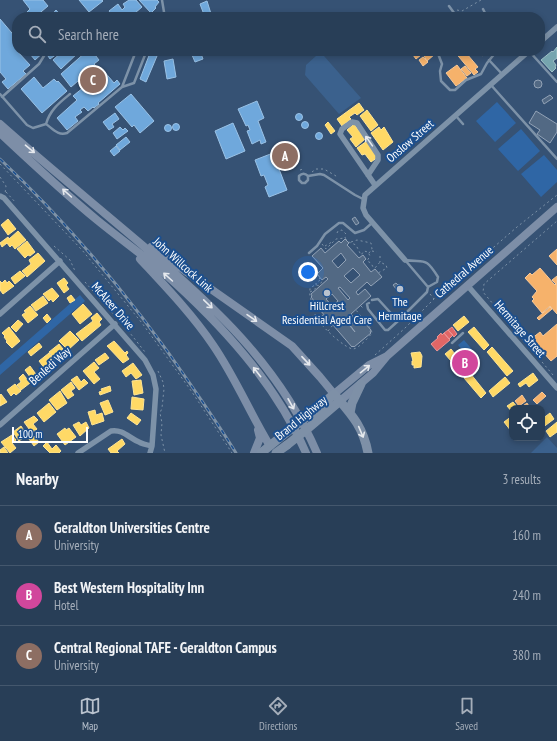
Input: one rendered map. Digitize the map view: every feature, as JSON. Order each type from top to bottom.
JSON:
[{"type":"highway","points":[[350,413],[352,403],[361,384]]},
{"type":"highway","points":[[337,398],[358,422],[368,453]]},
{"type":"highway","name":"Cathedral Avenue","points":[[261,453],[271,449],[282,436],[311,414],[337,398]]},
{"type":"highway","name":"Brand Highway","points":[[276,453],[316,422],[337,398]]},
{"type":"main road","name":"John Willcock Link","points":[[0,124],[190,287],[232,327],[259,358],[282,388],[312,441],[317,453]]},
{"type":"main road","name":"John Willcock Link","points":[[0,133],[96,219],[163,272],[203,309],[233,342],[264,380],[289,420],[306,453]]},
{"type":"main road","points":[[84,196],[144,242],[292,346],[337,398]]},
{"type":"main road","name":"Cathedral Avenue","points":[[337,398],[361,384],[373,373],[387,356],[557,207]]},
{"type":"main road","points":[[96,219],[138,258],[170,291],[212,344],[239,388],[271,449]]},
{"type":"main road","name":"Cathedral Avenue","points":[[337,398],[344,386],[369,365],[387,356]]},
{"type":"main road","points":[[320,377],[336,385],[344,386]]},
{"type":"main road","points":[[254,453],[260,438],[257,423]]},
{"type":"street","points":[[545,38],[557,27]]},
{"type":"street","name":"Onslow Street","points":[[364,199],[365,195],[375,185],[523,56]]},
{"type":"street","points":[[368,175],[378,160],[378,155],[357,123],[352,122],[342,129],[340,134],[368,175],[375,185]]},
{"type":"street","name":"McAleer Drive","points":[[2,196],[145,360],[153,375],[156,390],[152,446],[150,453]]},
{"type":"street","points":[[364,199],[363,208],[366,215],[405,260]]},
{"type":"street","points":[[0,314],[60,261]]},
{"type":"street","name":"Hermitage Street","points":[[467,285],[557,388]]},
{"type":"street","name":"Benledi Way","points":[[0,425],[115,324]]},
{"type":"street","points":[[78,453],[111,431],[117,430],[139,443],[152,446]]},
{"type":"lane","points":[[162,0],[164,12]]},
{"type":"lane","points":[[449,6],[453,12]]},
{"type":"lane","points":[[44,56],[39,64],[1,95],[27,125],[33,128],[46,124]]},
{"type":"lane","points":[[122,87],[134,56]]},
{"type":"lane","points":[[46,124],[59,134],[67,133],[122,87],[134,83],[145,56]]},
{"type":"lane","points":[[439,56],[442,64],[440,71],[441,81],[450,90],[455,90],[466,80],[481,74],[492,56]]},
{"type":"lane","points":[[534,56],[557,82]]},
{"type":"lane","points":[[489,60],[502,74]]},
{"type":"lane","points":[[491,84],[557,159]]},
{"type":"lane","points":[[46,124],[48,116],[52,110],[70,94]]},
{"type":"lane","points":[[456,115],[463,124]]},
{"type":"lane","points":[[308,176],[320,174],[324,175],[355,195],[364,199]]},
{"type":"lane","points":[[309,253],[320,242],[325,234],[339,223],[343,223],[355,233],[364,230],[372,222]]},
{"type":"lane","points":[[369,303],[367,304],[368,309],[385,330],[388,330],[427,292],[428,287],[437,282],[438,277],[429,264],[424,260],[405,260]]},
{"type":"lane","points":[[405,260],[428,287]]},
{"type":"lane","points":[[372,300],[378,299],[398,321]]},
{"type":"lane","points":[[452,343],[463,333]]},
{"type":"path","points":[[456,10],[462,11],[481,0]]},
{"type":"path","points":[[0,164],[82,250],[142,323],[192,392],[232,453]]},
{"type":"path","points":[[0,177],[6,186],[2,196]]},
{"type":"path","points":[[375,354],[404,329],[434,299],[517,227],[557,195]]},
{"type":"path","points":[[553,375],[483,292],[484,284],[557,221]]},
{"type":"path","points":[[337,233],[338,231],[342,230],[346,234],[346,238],[358,248],[361,256],[364,251],[369,253]]},
{"type":"path","points":[[322,250],[330,242],[333,242],[338,238],[346,238]]},
{"type":"path","points":[[351,242],[357,240],[371,243],[372,250]]},
{"type":"path","points":[[320,242],[324,248]]},
{"type":"path","points":[[324,248],[326,250],[333,242]]},
{"type":"path","points":[[372,250],[377,252]]},
{"type":"path","points":[[372,250],[369,253],[370,258],[366,260],[375,268],[380,262],[380,256]]},
{"type":"path","points":[[378,273],[387,268],[386,265],[380,262]]},
{"type":"path","points":[[312,271],[321,283],[320,285],[312,286],[310,288],[310,299],[313,301],[312,304],[318,324],[352,349],[364,343],[372,333],[371,329],[356,310]]},
{"type":"path","points":[[310,292],[315,289],[317,282],[320,280]]},
{"type":"path","points":[[429,292],[434,299]]},
{"type":"path","points":[[362,317],[365,314]]},
{"type":"path","points":[[316,317],[324,315]]},
{"type":"path","points":[[328,331],[333,325]]},
{"type":"shaded area","points":[[316,56],[324,56],[361,98],[339,114],[305,75],[306,65]]},
{"type":"shaded area","points":[[497,102],[516,123],[495,142],[476,121]]},
{"type":"shaded area","points":[[521,129],[540,151],[518,171],[498,149]]},
{"type":"shaded area","points":[[544,155],[557,170],[557,182],[541,197],[521,174]]},
{"type":"shaded area","points":[[80,295],[85,301],[0,375],[0,365]]},
{"type":"shaded area","points":[[464,340],[476,354],[470,359],[458,345]]},
{"type":"shaded area","points":[[547,437],[557,448],[557,453],[531,453],[543,441],[545,441]]},
{"type":"building: Homes","points":[[359,103],[364,110],[357,115],[355,113],[349,117],[351,119],[342,126],[337,119]]},
{"type":"building: Homes","points":[[367,110],[378,125],[371,131],[360,116]]},
{"type":"building: Homes","points":[[328,122],[335,131],[331,134],[325,125]]},
{"type":"building: Homes","points":[[354,124],[365,139],[356,147],[350,139],[353,137],[347,130]]},
{"type":"building: Homes","points":[[379,127],[381,130],[384,127],[393,142],[383,150],[371,133]]},
{"type":"building: Homes","points":[[367,141],[378,157],[371,162],[365,154],[362,155],[357,148]]},
{"type":"building: Homes","points":[[8,219],[16,229],[8,235],[1,225]]},
{"type":"building: Homes","points":[[18,231],[26,240],[15,249],[12,245],[10,247],[7,243],[2,247],[0,243],[8,237],[9,239]]},
{"type":"building: Homes","points":[[27,241],[35,252],[25,258],[17,249]]},
{"type":"building: Homes","points":[[38,253],[45,261],[27,277],[22,271],[31,264],[29,260]]},
{"type":"building: Homes","points":[[20,271],[25,276],[15,284],[11,278]]},
{"type":"building: Homes","points":[[64,278],[68,283],[66,285],[69,289],[64,293],[57,283]]},
{"type":"building: Homes","points":[[5,280],[7,283],[9,281],[14,286],[3,294],[0,290],[0,281],[2,283]]},
{"type":"building: Homes","points":[[52,288],[59,296],[53,302],[51,299],[49,301],[43,294]]},
{"type":"building: Homes","points":[[71,295],[75,300],[70,303],[67,298]]},
{"type":"building: Homes","points":[[43,296],[48,303],[36,311],[31,305]]},
{"type":"building: Homes","points":[[83,304],[92,314],[80,324],[72,314]]},
{"type":"building: Homes","points":[[30,306],[38,315],[28,323],[22,315]]},
{"type":"building: Homes","points":[[97,313],[102,319],[99,322],[101,325],[82,341],[76,334],[93,321],[91,318]]},
{"type":"building: Homes","points":[[47,314],[51,319],[47,323],[43,318]]},
{"type":"building: Homes","points":[[464,316],[469,322],[458,331],[453,325]]},
{"type":"building: Homes","points":[[18,320],[23,324],[16,332],[11,327]]},
{"type":"building: Homes","points":[[9,327],[20,341],[12,348],[6,342],[5,336],[2,333]]},
{"type":"building: Homes","points":[[474,327],[489,345],[484,350],[468,332]]},
{"type":"building: Homes","points":[[70,331],[79,340],[68,350],[59,341]]},
{"type":"building: Homes","points":[[114,341],[125,353],[127,351],[128,353],[126,355],[129,359],[123,363],[107,346]]},
{"type":"building: Homes","points":[[39,343],[42,347],[31,356],[28,352]]},
{"type":"building: Homes","points":[[59,344],[63,349],[57,354],[59,356],[55,360],[49,352]]},
{"type":"building: Homes","points":[[492,347],[513,371],[507,376],[487,352]]},
{"type":"building: Homes","points":[[451,349],[467,369],[462,374],[445,354]]},
{"type":"building: Homes","points":[[420,352],[422,356],[421,367],[414,368],[414,365],[412,365],[413,361],[411,353]]},
{"type":"building: Homes","points":[[49,353],[55,362],[45,369],[39,361]]},
{"type":"building: Homes","points":[[105,353],[109,358],[99,365],[95,360]]},
{"type":"building: Homes","points":[[94,362],[99,368],[94,372],[100,379],[94,384],[83,371]]},
{"type":"building: Homes","points":[[133,363],[142,375],[136,379],[131,373],[126,377],[122,371]]},
{"type":"building: Homes","points":[[30,366],[38,377],[33,381],[25,370]]},
{"type":"building: Homes","points":[[470,373],[486,393],[481,398],[464,378]]},
{"type":"building: Homes","points":[[533,373],[538,380],[529,387],[526,383],[520,387],[518,384]]},
{"type":"building: Homes","points":[[23,374],[30,383],[21,390],[17,385],[21,382],[19,378]]},
{"type":"building: Homes","points":[[77,376],[81,382],[84,379],[88,383],[79,390],[71,380]]},
{"type":"building: Homes","points":[[505,377],[510,383],[493,397],[489,391]]},
{"type":"building: Homes","points":[[141,380],[143,393],[134,395],[132,381]]},
{"type":"building: Homes","points":[[71,382],[75,388],[71,391],[74,395],[68,399],[61,390]]},
{"type":"building: Homes","points":[[15,384],[21,391],[16,395],[14,393],[11,396],[7,390]]},
{"type":"building: Homes","points":[[110,386],[111,391],[100,395],[99,392],[102,391],[101,389]]},
{"type":"building: Homes","points":[[60,391],[67,403],[57,410],[49,400]]},
{"type":"building: Homes","points":[[1,394],[7,402],[0,406],[0,395]]},
{"type":"building: Homes","points":[[132,397],[144,399],[143,410],[131,409]]},
{"type":"building: Homes","points":[[108,400],[113,412],[105,415],[100,403]]},
{"type":"building: Homes","points":[[513,402],[516,405],[509,405],[509,408],[507,406]]},
{"type":"building: Homes","points":[[49,403],[56,412],[44,422],[37,413]]},
{"type":"building: Homes","points":[[95,410],[96,415],[102,413],[104,421],[92,425],[88,412]]},
{"type":"building: Homes","points":[[131,413],[141,420],[137,425],[127,418]]},
{"type":"building: Homes","points":[[550,413],[554,419],[545,426],[545,417]]},
{"type":"building: Homes","points":[[34,416],[38,420],[33,424],[37,429],[32,433],[24,422]]},
{"type":"building: Homes","points":[[509,418],[509,428],[504,422]]},
{"type":"building: Homes","points":[[79,422],[81,425],[86,422],[89,428],[80,436],[73,425]]},
{"type":"building: Homes","points":[[557,422],[557,432],[550,437],[546,431]]},
{"type":"building: Homes","points":[[21,426],[27,435],[19,441],[13,432]]},
{"type":"building: Homes","points":[[65,428],[66,430],[69,428],[76,437],[65,445],[57,434]]},
{"type":"building: Homes","points":[[12,435],[16,440],[12,443],[16,448],[10,453],[1,442]]},
{"type":"building: Homes","points":[[34,436],[39,442],[34,446],[29,439]]},
{"type":"building: Homes","points":[[122,439],[125,444],[117,451],[119,453],[111,453],[108,449]]},
{"type":"building: Homes","points":[[47,442],[52,449],[56,445],[61,451],[59,453],[50,453],[43,446]]},
{"type":"building: Homes","points":[[4,447],[8,453],[0,453],[0,450]]},
{"type":"building: Shops","points":[[452,327],[457,334],[454,337],[448,330]]},
{"type":"building: Shops","points":[[448,330],[453,335],[449,339],[444,333]]},
{"type":"building: Shops","points":[[441,333],[442,335],[444,333],[450,340],[437,351],[431,344]]},
{"type":"building: Schools","points":[[23,0],[43,0],[48,6],[41,12],[27,12],[30,9]]},
{"type":"building: Schools","points":[[79,0],[102,0],[103,1],[89,12]]},
{"type":"building: Schools","points":[[129,0],[136,0],[142,7],[136,12],[109,11],[118,4],[122,10],[125,7],[123,4]]},
{"type":"building: Schools","points":[[139,0],[157,0],[159,2],[155,7],[156,8],[150,12]]},
{"type":"building: Schools","points":[[207,1],[210,12],[203,12],[200,4]]},
{"type":"building: Schools","points":[[0,19],[12,33],[12,56],[22,56],[30,65],[23,71],[26,74],[8,89],[2,82],[6,79],[0,72]]},
{"type":"building: Schools","points":[[32,56],[39,56],[35,60]]},
{"type":"building: Schools","points":[[57,56],[75,56],[61,69],[53,60]]},
{"type":"building: Schools","points":[[81,56],[96,56],[99,60],[94,64],[96,66],[81,79],[86,85],[103,70],[114,83],[117,80],[120,84],[94,108],[93,107],[88,111],[84,107],[80,110],[82,112],[75,117],[78,121],[67,130],[57,118],[77,100],[73,96],[84,87],[78,81],[71,87],[61,74]]},
{"type":"building: Schools","points":[[149,56],[157,56],[146,82],[140,79]]},
{"type":"building: Schools","points":[[192,56],[202,56],[203,59],[195,62]]},
{"type":"building: Schools","points":[[173,59],[176,77],[167,79],[164,61]]},
{"type":"building: Schools","points":[[34,77],[43,88],[54,79],[57,82],[58,81],[67,91],[42,113],[21,89]]},
{"type":"building: Schools","points":[[131,94],[154,121],[140,133],[134,125],[132,127],[115,107]]},
{"type":"building: Schools","points":[[257,101],[264,118],[258,121],[266,142],[261,144],[260,140],[252,144],[247,131],[250,130],[248,125],[246,126],[238,109]]},
{"type":"building: Schools","points":[[115,113],[119,119],[112,124],[114,127],[109,130],[103,122]]},
{"type":"building: Schools","points":[[299,114],[302,117],[299,120],[296,117]]},
{"type":"building: Schools","points":[[305,122],[308,125],[305,128],[302,125]]},
{"type":"building: Schools","points":[[233,123],[245,151],[226,159],[215,131]]},
{"type":"building: Schools","points":[[176,124],[179,127],[176,130],[173,127]]},
{"type":"building: Schools","points":[[168,125],[171,128],[168,131],[165,128]]},
{"type":"building: Schools","points":[[120,127],[123,130],[125,128],[128,131],[117,139],[113,133]]},
{"type":"building: Schools","points":[[319,133],[322,136],[319,139],[316,136]]},
{"type":"building: Schools","points":[[126,137],[130,142],[120,150],[116,145]]},
{"type":"building: Schools","points":[[116,146],[120,151],[114,156],[110,151]]},
{"type":"building: Schools","points":[[273,153],[287,190],[269,197],[265,187],[268,185],[264,175],[261,176],[255,160]]},
{"type":"building: Health","points":[[424,56],[433,56],[427,61]]},
{"type":"building: Health","points":[[458,56],[469,56],[478,67],[475,69],[478,72],[474,75]]},
{"type":"building: Health","points":[[423,57],[428,62],[423,66],[419,60]]},
{"type":"building: Health","points":[[457,65],[467,78],[456,86],[446,73]]},
{"type":"building: Health","points":[[465,66],[471,73],[467,76],[461,69]]},
{"type":"building: Health","points":[[557,249],[557,265],[549,256]]},
{"type":"building: Health","points":[[540,268],[555,285],[556,284],[552,280],[557,276],[557,314],[550,306],[542,313],[532,301],[534,299],[532,297],[537,291],[525,278],[530,273],[532,275]]},
{"type":"building: Health","points":[[550,307],[552,309],[539,320],[537,318]]},
{"type":"building: Health","points":[[557,324],[557,356],[551,361],[531,339],[540,332],[543,336]]},
{"type":"building: Health","points":[[542,392],[546,396],[537,404],[533,400]]},
{"type":"building: Health","points":[[522,395],[526,401],[518,405],[515,401]]},
{"type":"building: Public","points":[[557,47],[557,58],[553,61],[556,68],[552,72],[541,60],[552,51],[553,52]]},
{"type":"building: Other","points":[[536,80],[540,80],[542,84],[540,88],[536,88],[534,86],[534,82]]},
{"type":"building: Other","points":[[550,95],[553,98],[544,104],[542,100]]},
{"type":"building: Other","points":[[536,111],[557,124],[557,132],[550,143],[537,134],[540,130],[529,123]]},
{"type":"building: Other","points":[[355,217],[359,223],[356,225],[352,219]]},
{"type":"building: Other","name":"Hillcrest Residential Aged Care","points":[[345,239],[349,243],[347,245],[359,258],[363,255],[366,259],[363,262],[371,272],[375,269],[382,277],[371,286],[367,282],[356,292],[358,295],[365,289],[371,296],[351,314],[354,318],[358,315],[371,330],[371,333],[354,347],[352,347],[313,302],[314,301],[311,297],[311,294],[328,279],[326,277],[322,280],[317,274],[323,268],[312,256],[321,248],[325,253],[339,241],[341,243]],"holes":[[[341,253],[346,260],[338,268],[332,261]],[[353,268],[360,275],[351,283],[344,276]],[[340,287],[350,298],[348,300],[338,288]],[[332,294],[338,301],[332,306],[326,299]],[[347,318],[353,323],[350,325],[355,332],[345,320]]]},
{"type":"building: Other","points":[[396,283],[403,289],[399,291],[398,289],[397,290],[393,285]]},
{"type":"railway","points":[[0,159],[52,211],[125,295],[170,355],[236,453]]},
{"type":"place","name":"Central Regional TAFE - Geraldton Campus","points":[[93,80]]},
{"type":"place","name":"Geraldton Universities Centre","points":[[285,156]]},
{"type":"place","name":"The Hermitage","points":[[400,289]]},
{"type":"place","name":"Hillcrest Residential Aged Care","points":[[327,293]]},
{"type":"place","name":"Best Western Hospitality Inn","points":[[465,363]]}]
